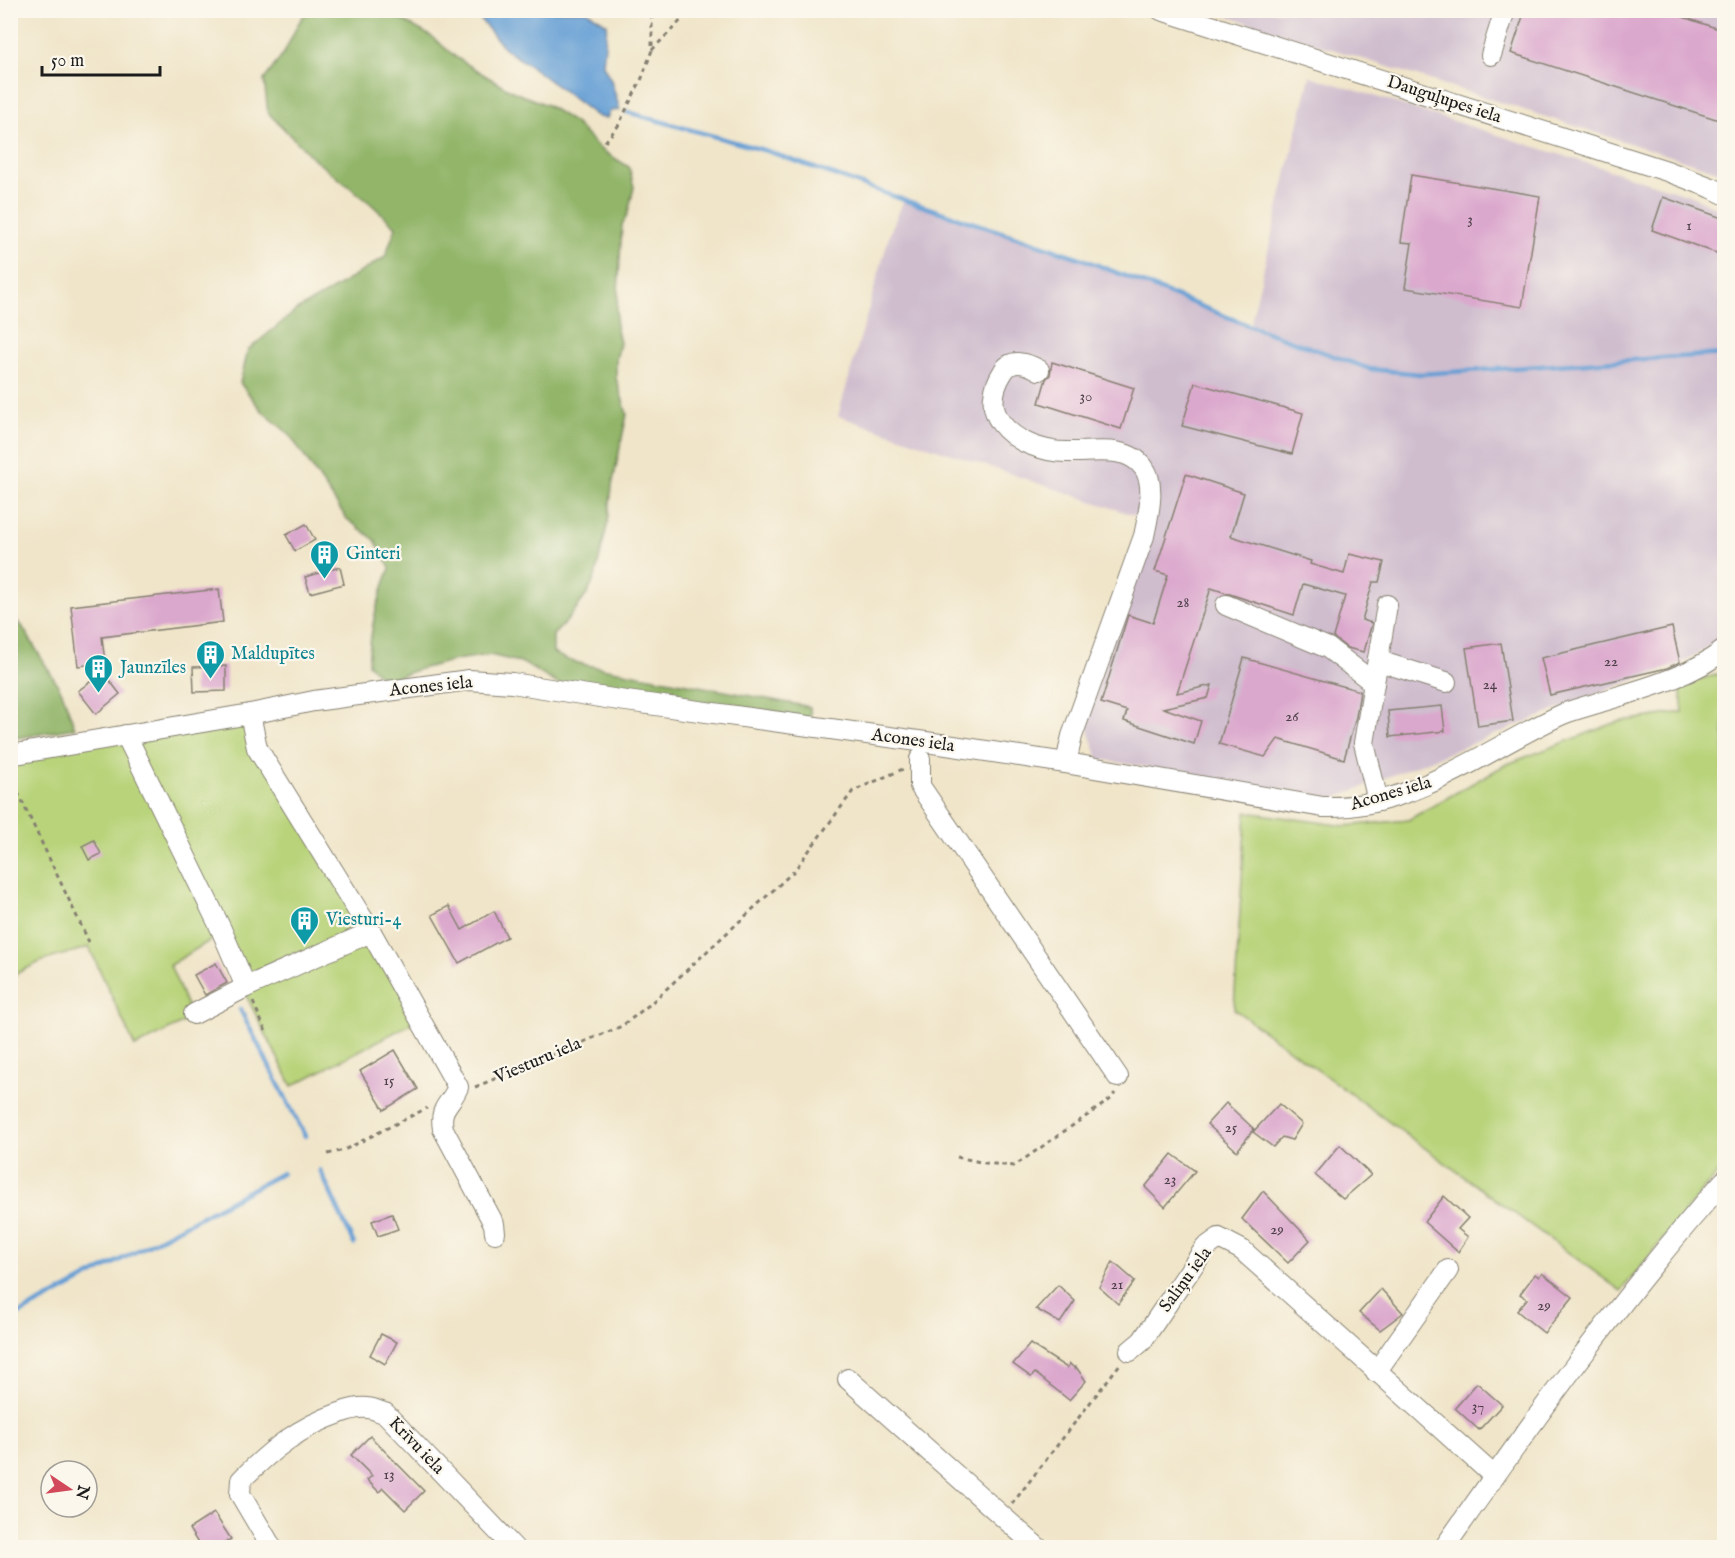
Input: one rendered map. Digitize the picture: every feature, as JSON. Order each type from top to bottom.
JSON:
[{"type":"street","name":"Dauguļupes iela","points":[[1161,10],[1667,171],[1725,194]]},
{"type":"street","points":[[1491,55],[1504,10]]},
{"type":"street","points":[[1039,370],[1017,362],[1005,368],[999,379],[994,390],[995,413],[1008,432],[1030,445],[1056,451],[1114,452],[1129,455],[1145,469],[1149,482],[1149,515],[1144,536],[1072,736],[1066,763]]},
{"type":"street","points":[[1226,605],[1328,648],[1374,683]]},
{"type":"street","points":[[1378,801],[1364,742],[1388,605]]},
{"type":"street","name":"Acones iela","points":[[10,755],[314,701],[469,680],[512,683],[619,700],[941,738],[1066,763],[1323,807],[1341,808],[1378,801],[1439,780],[1564,714],[1672,679],[1708,662],[1725,650]]},
{"type":"street","points":[[1378,659],[1446,682]]},
{"type":"street","points":[[250,714],[257,748],[371,932],[455,1093],[444,1109],[441,1118],[443,1129],[494,1224],[495,1233]]},
{"type":"street","points":[[126,735],[246,987]]},
{"type":"street","points":[[920,759],[920,786],[1118,1077]]},
{"type":"street","points":[[194,1014],[246,987],[371,932]]},
{"type":"street","points":[[1444,1548],[1494,1476],[1638,1284],[1682,1229],[1725,1181]]},
{"type":"street","name":"Saliņu iela","points":[[1130,1351],[1142,1341],[1205,1248],[1219,1238],[1242,1250],[1494,1476]]},
{"type":"street","points":[[1376,1372],[1448,1270]]},
{"type":"street","points":[[848,1379],[1038,1548]]},
{"type":"street","name":"Krīvu iela","points":[[272,1548],[240,1494],[241,1480],[285,1440],[321,1420],[351,1409],[368,1407],[385,1413],[514,1548]]},
{"type":"path","points":[[605,142],[618,126],[642,78],[652,50],[652,10]]},
{"type":"path","points":[[652,50],[691,10]]},
{"type":"path","name":"Viesturu iela","points":[[328,1154],[344,1150],[455,1093],[476,1087],[622,1026],[650,1005],[794,871],[853,791],[900,771],[920,759]]},
{"type":"path","points":[[10,776],[89,942]]},
{"type":"path","points":[[246,987],[267,1034]]},
{"type":"path","points":[[957,1157],[985,1164],[1014,1166],[1111,1099],[1118,1089],[1118,1077]]},
{"type":"path","points":[[1003,1516],[1130,1351]]},
{"type":"shaded area","points":[[1211,11],[1724,11],[1724,173]]},
{"type":"shaded area","points":[[1310,76],[1692,196],[1724,212],[1724,637],[1680,664],[1609,689],[1335,798],[1098,759],[1085,719],[1154,522],[838,416],[891,230],[904,200],[1080,258],[1250,326]]},
{"type":"green space","points":[[307,11],[386,11],[431,36],[457,58],[486,76],[514,92],[547,105],[575,123],[600,149],[629,167],[634,187],[628,213],[622,225],[616,326],[620,343],[616,360],[616,378],[627,414],[612,486],[608,522],[595,577],[588,593],[553,635],[553,653],[586,665],[810,707],[811,727],[558,684],[523,663],[490,655],[456,660],[385,681],[368,664],[375,615],[390,568],[375,540],[347,519],[289,434],[262,411],[240,383],[248,350],[298,309],[385,257],[396,227],[370,203],[316,161],[268,113],[264,80],[284,53]]},
{"type":"green space","points":[[10,614],[22,626],[62,692],[75,728],[11,739]]},
{"type":"green space","points":[[1724,673],[1724,1167],[1705,1187],[1621,1291],[1234,1009],[1246,812],[1345,826],[1408,820],[1505,765],[1617,722],[1683,712],[1680,684]]},
{"type":"green space","points":[[250,714],[257,748],[420,1019],[292,1086],[217,938],[170,965],[192,1018],[135,1047],[89,947],[42,961],[11,976],[11,755]]},
{"type":"water","points":[[473,11],[587,11],[607,24],[603,65],[611,80],[620,110],[610,111],[607,118],[598,117],[506,50]]},
{"type":"building","points":[[1525,10],[1662,10],[1725,31],[1725,122],[1511,53]]},
{"type":"building","points":[[1411,175],[1540,196],[1522,307],[1405,288],[1412,243],[1401,242]]},
{"type":"building","points":[[1663,197],[1725,219],[1725,247],[1722,255],[1652,230]]},
{"type":"building","points":[[1052,362],[1134,388],[1121,429],[1039,403],[1046,379],[1050,375]]},
{"type":"building","points":[[1195,383],[1303,413],[1292,454],[1182,426]]},
{"type":"building","points":[[1186,474],[1244,493],[1231,536],[1311,561],[1310,564],[1344,574],[1349,554],[1384,562],[1379,582],[1373,582],[1362,620],[1372,623],[1364,652],[1347,648],[1333,637],[1345,596],[1303,584],[1294,615],[1211,588],[1177,693],[1212,685],[1208,698],[1163,708],[1201,721],[1194,744],[1124,721],[1127,711],[1101,703],[1128,615],[1153,623],[1168,575],[1155,571]]},
{"type":"building","points":[[306,524],[315,540],[295,551],[286,535]]},
{"type":"building","name":"Ginteri","points":[[340,567],[344,584],[310,593],[305,577]]},
{"type":"building","points":[[219,589],[223,622],[102,637],[105,663],[78,666],[71,606]]},
{"type":"building","points":[[1672,627],[1680,662],[1667,668],[1550,695],[1541,658]]},
{"type":"building","points":[[1501,643],[1513,721],[1478,726],[1466,648]]},
{"type":"building","points":[[1244,658],[1360,691],[1356,717],[1344,759],[1278,739],[1265,757],[1219,744]]},
{"type":"building","name":"Maldupītes","points":[[226,666],[226,691],[194,692],[193,667]]},
{"type":"building","name":"Jaunzīles","points":[[103,672],[120,694],[96,714],[78,691]]},
{"type":"building","points":[[1442,706],[1445,731],[1390,737],[1388,711]]},
{"type":"building","points":[[94,840],[101,854],[89,860],[82,846]]},
{"type":"building","points":[[449,906],[462,930],[494,911],[507,937],[459,963],[432,915]]},
{"type":"building","points":[[216,963],[227,983],[205,995],[194,975]]},
{"type":"building","points":[[395,1050],[418,1089],[384,1110],[360,1071]]},
{"type":"building","points":[[1226,1103],[1254,1129],[1237,1151],[1207,1124]]},
{"type":"building","points":[[1279,1104],[1302,1124],[1292,1140],[1282,1137],[1273,1147],[1253,1132]]},
{"type":"building","points":[[1340,1145],[1371,1175],[1343,1199],[1315,1175]]},
{"type":"building","points":[[1172,1154],[1195,1171],[1165,1207],[1145,1187]]},
{"type":"building","points":[[1263,1191],[1310,1240],[1288,1263],[1242,1219]]},
{"type":"building","points":[[1444,1196],[1468,1218],[1458,1229],[1468,1237],[1458,1252],[1424,1222]]},
{"type":"building","points":[[392,1214],[398,1229],[378,1236],[372,1221]]},
{"type":"building","points":[[1113,1262],[1135,1281],[1118,1304],[1099,1287]]},
{"type":"building","points":[[1542,1273],[1573,1297],[1544,1333],[1517,1311],[1527,1299],[1520,1294],[1535,1274],[1539,1277]]},
{"type":"building","points":[[1058,1285],[1075,1301],[1060,1323],[1036,1309]]},
{"type":"building","points":[[1381,1289],[1403,1313],[1380,1330],[1359,1313]]},
{"type":"building","points":[[381,1334],[397,1342],[385,1364],[370,1355]]},
{"type":"building","points":[[1030,1344],[1067,1368],[1070,1364],[1075,1369],[1076,1367],[1086,1381],[1069,1400],[1035,1373],[1031,1377],[1013,1364]]},
{"type":"building","points":[[1477,1383],[1502,1405],[1479,1430],[1455,1408]]},
{"type":"building","points":[[370,1436],[424,1491],[405,1510],[383,1488],[379,1492],[367,1480],[372,1476],[351,1455]]},
{"type":"building","points":[[214,1513],[231,1539],[217,1548],[201,1548],[189,1529]]},
{"type":"waterway","points":[[627,112],[767,151],[904,200],[1080,258],[1250,326],[1370,369],[1420,374],[1724,354]]},
{"type":"waterway","points":[[240,1009],[305,1136]]},
{"type":"waterway","points":[[320,1170],[354,1244]]},
{"type":"waterway","points":[[10,1319],[282,1173]]},
{"type":"place","name":"Ginteri","points":[[325,580]]},
{"type":"place","name":"Maldupītes","points":[[210,680]]},
{"type":"place","name":"Jaunzīles","points":[[99,694]]},
{"type":"place","name":"Viesturi-4","points":[[305,946]]}]
